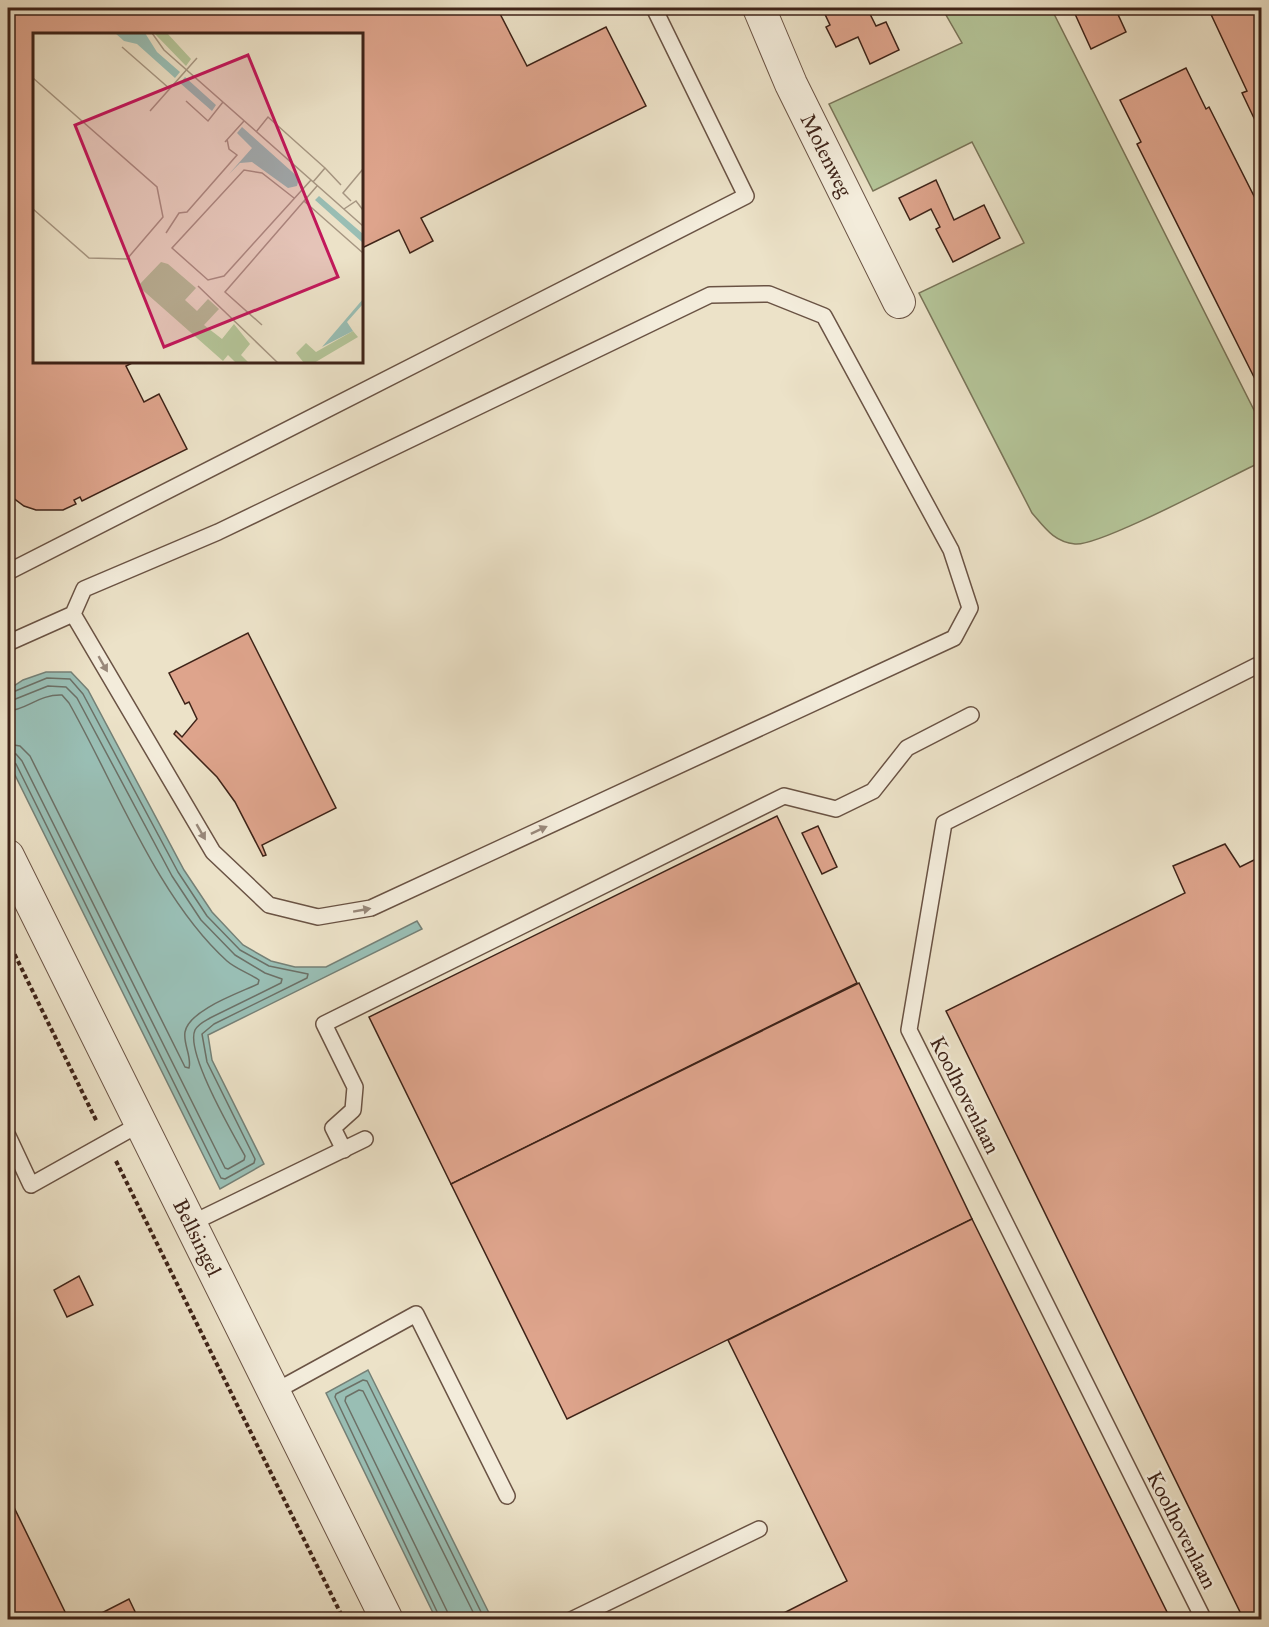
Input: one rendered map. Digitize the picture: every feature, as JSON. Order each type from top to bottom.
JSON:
[{"type":"street","name":"Molenweg","points":[[759,8],[791,84],[898,302]]},
{"type":"street","name":"Bellsingel","points":[[8,856],[387,1620]]},
{"type":"lane","points":[[8,554],[11,570],[746,196],[654,8]]},
{"type":"lane","points":[[8,643],[73,614],[84,589],[218,532],[710,295],[770,294],[824,316],[951,550],[970,608],[954,638],[371,908],[318,917],[269,905],[213,852],[73,614]]},
{"type":"lane","name":"Koolhovenlaan","points":[[1204,1620],[909,1030],[944,823],[1262,663]]},
{"type":"lane","points":[[344,1150],[333,1128],[353,1110],[355,1087],[324,1024],[784,796],[836,809],[873,791],[908,748],[971,716]]},
{"type":"lane","points":[[8,1136],[31,1185],[140,1124]]},
{"type":"lane","points":[[190,1224],[365,1139]]},
{"type":"lane","points":[[274,1392],[416,1314],[507,1496]]},
{"type":"lane","points":[[576,1618],[759,1529]]},
{"type":"path","points":[[8,941],[344,1620]]},
{"type":"green space","points":[[942,8],[1051,8],[1261,424],[1261,462],[1136,523],[1089,542],[1075,544],[1061,540],[1050,533],[1032,513],[919,293],[1024,243],[972,142],[873,191],[829,104],[962,43]]},
{"type":"water","points":[[46,672],[71,672],[88,690],[184,870],[212,912],[243,945],[271,961],[295,967],[326,967],[417,921],[422,929],[208,1035],[212,1060],[264,1164],[220,1189],[8,761],[8,690],[23,680]]},
{"type":"water","points":[[368,1370],[492,1619],[436,1619],[326,1393]]},
{"type":"building","points":[[8,8],[497,8],[527,66],[606,27],[646,106],[421,218],[433,241],[410,253],[399,230],[363,248],[363,33],[33,33],[33,363],[132,363],[126,366],[144,402],[159,394],[187,449],[82,501],[80,497],[74,500],[76,504],[63,510],[36,510],[24,506],[8,494]]},
{"type":"building","points":[[822,8],[867,8],[876,26],[886,22],[899,50],[870,64],[858,37],[836,47],[826,27],[830,25]]},
{"type":"building","points":[[1089,8],[1115,8],[1126,32],[1091,49],[1075,14]]},
{"type":"building","points":[[1208,8],[1262,8],[1262,135],[1242,93],[1247,91]]},
{"type":"building","points":[[1186,68],[1206,109],[1209,107],[1262,212],[1262,393],[1137,144],[1141,142],[1120,100]]},
{"type":"building","points":[[936,180],[954,220],[984,205],[1000,238],[953,262],[936,229],[940,227],[931,209],[910,220],[899,198]]},
{"type":"building","points":[[248,633],[336,808],[262,845],[266,855],[263,856],[235,802],[217,777],[174,734],[176,731],[182,737],[197,719],[189,702],[185,704],[169,673]]},
{"type":"building","points":[[777,816],[857,983],[451,1184],[369,1017]]},
{"type":"building","points":[[818,826],[837,867],[822,874],[802,833]]},
{"type":"building","points":[[1225,844],[1240,867],[1262,856],[1262,1620],[1244,1620],[946,1011],[1185,893],[1173,866]]},
{"type":"building","points":[[859,983],[972,1219],[567,1419],[451,1184]]},
{"type":"building","points":[[972,1219],[1171,1620],[770,1620],[847,1581],[728,1340]]},
{"type":"building","points":[[79,1276],[93,1305],[67,1317],[54,1290]]},
{"type":"building","points":[[8,1495],[69,1620],[8,1620]]},
{"type":"building","points":[[129,1599],[139,1620],[88,1620]]}]
